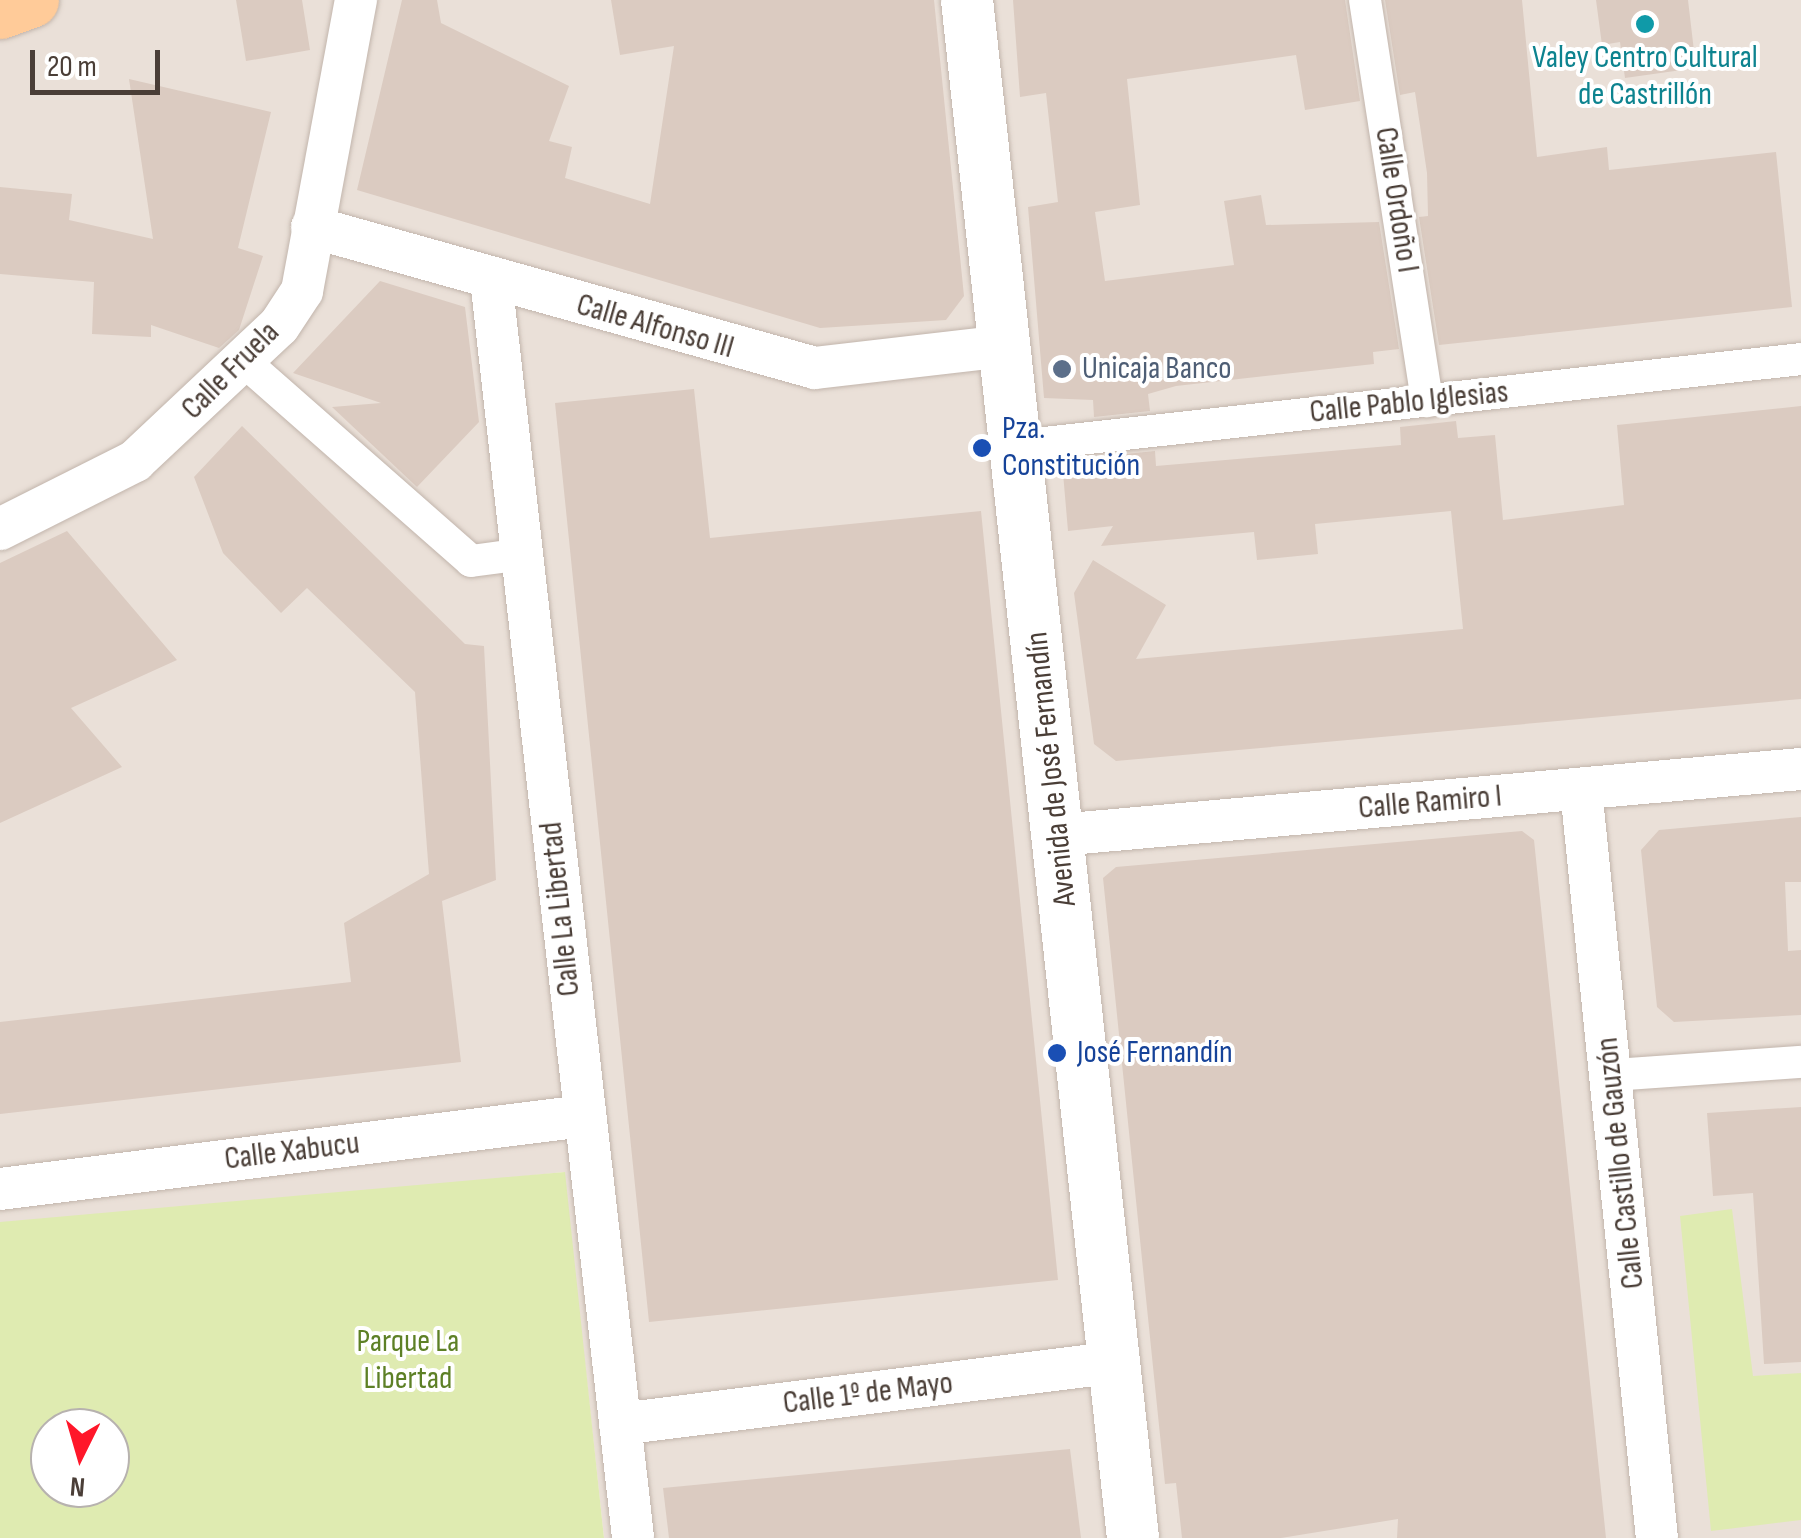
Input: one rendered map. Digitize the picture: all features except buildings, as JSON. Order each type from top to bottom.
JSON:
[{"type":"main road","points":[[0,11],[31,0]]},
{"type":"street","name":"Calle Fruela","points":[[0,529],[135,462],[246,364],[302,291],[356,0]]},
{"type":"street","name":"Avenida de José Fernandín","points":[[966,0],[1133,1538]]},
{"type":"street","name":"Calle Ordoño I","points":[[1366,0],[1427,401]]},
{"type":"street","name":"Calle Alfonso III","points":[[312,227],[815,368],[1006,346]]},
{"type":"street","name":"Calle La Libertad","points":[[491,279],[633,1538]]},
{"type":"street","name":"Calle Pablo Iglesias","points":[[1017,446],[1801,359]]},
{"type":"street","points":[[246,364],[472,561],[523,554]]},
{"type":"street","name":"Calle Ramiro I","points":[[1058,835],[1801,769]]},
{"type":"street","name":"Calle Castillo de Gauzón","points":[[1582,789],[1657,1538]]},
{"type":"street","points":[[1613,1075],[1801,1062]]},
{"type":"street","name":"Calle Xabucu","points":[[0,1189],[584,1116]]},
{"type":"street","name":"Calle 1º de Mayo","points":[[620,1424],[1116,1362]]},
{"type":"shaded area","points":[[0,0],[1801,0],[1801,1538],[604,1538],[564,1172],[0,1229]]},
{"type":"green space","name":"Parque La Libertad","points":[[565,1172],[604,1538],[0,1538],[0,1222]]},
{"type":"green space","points":[[1732,1209],[1753,1376],[1801,1373],[1801,1520],[1711,1531],[1680,1216]]},
{"type":"place","name":"Valey Centro Cultural de Castrillón","points":[[1645,24]]},
{"type":"place","name":"Unicaja Banco","points":[[1062,369]]},
{"type":"place","name":"Pza. Constitución","points":[[982,448]]},
{"type":"place","name":"José Fernandín","points":[[1057,1053]]}]
